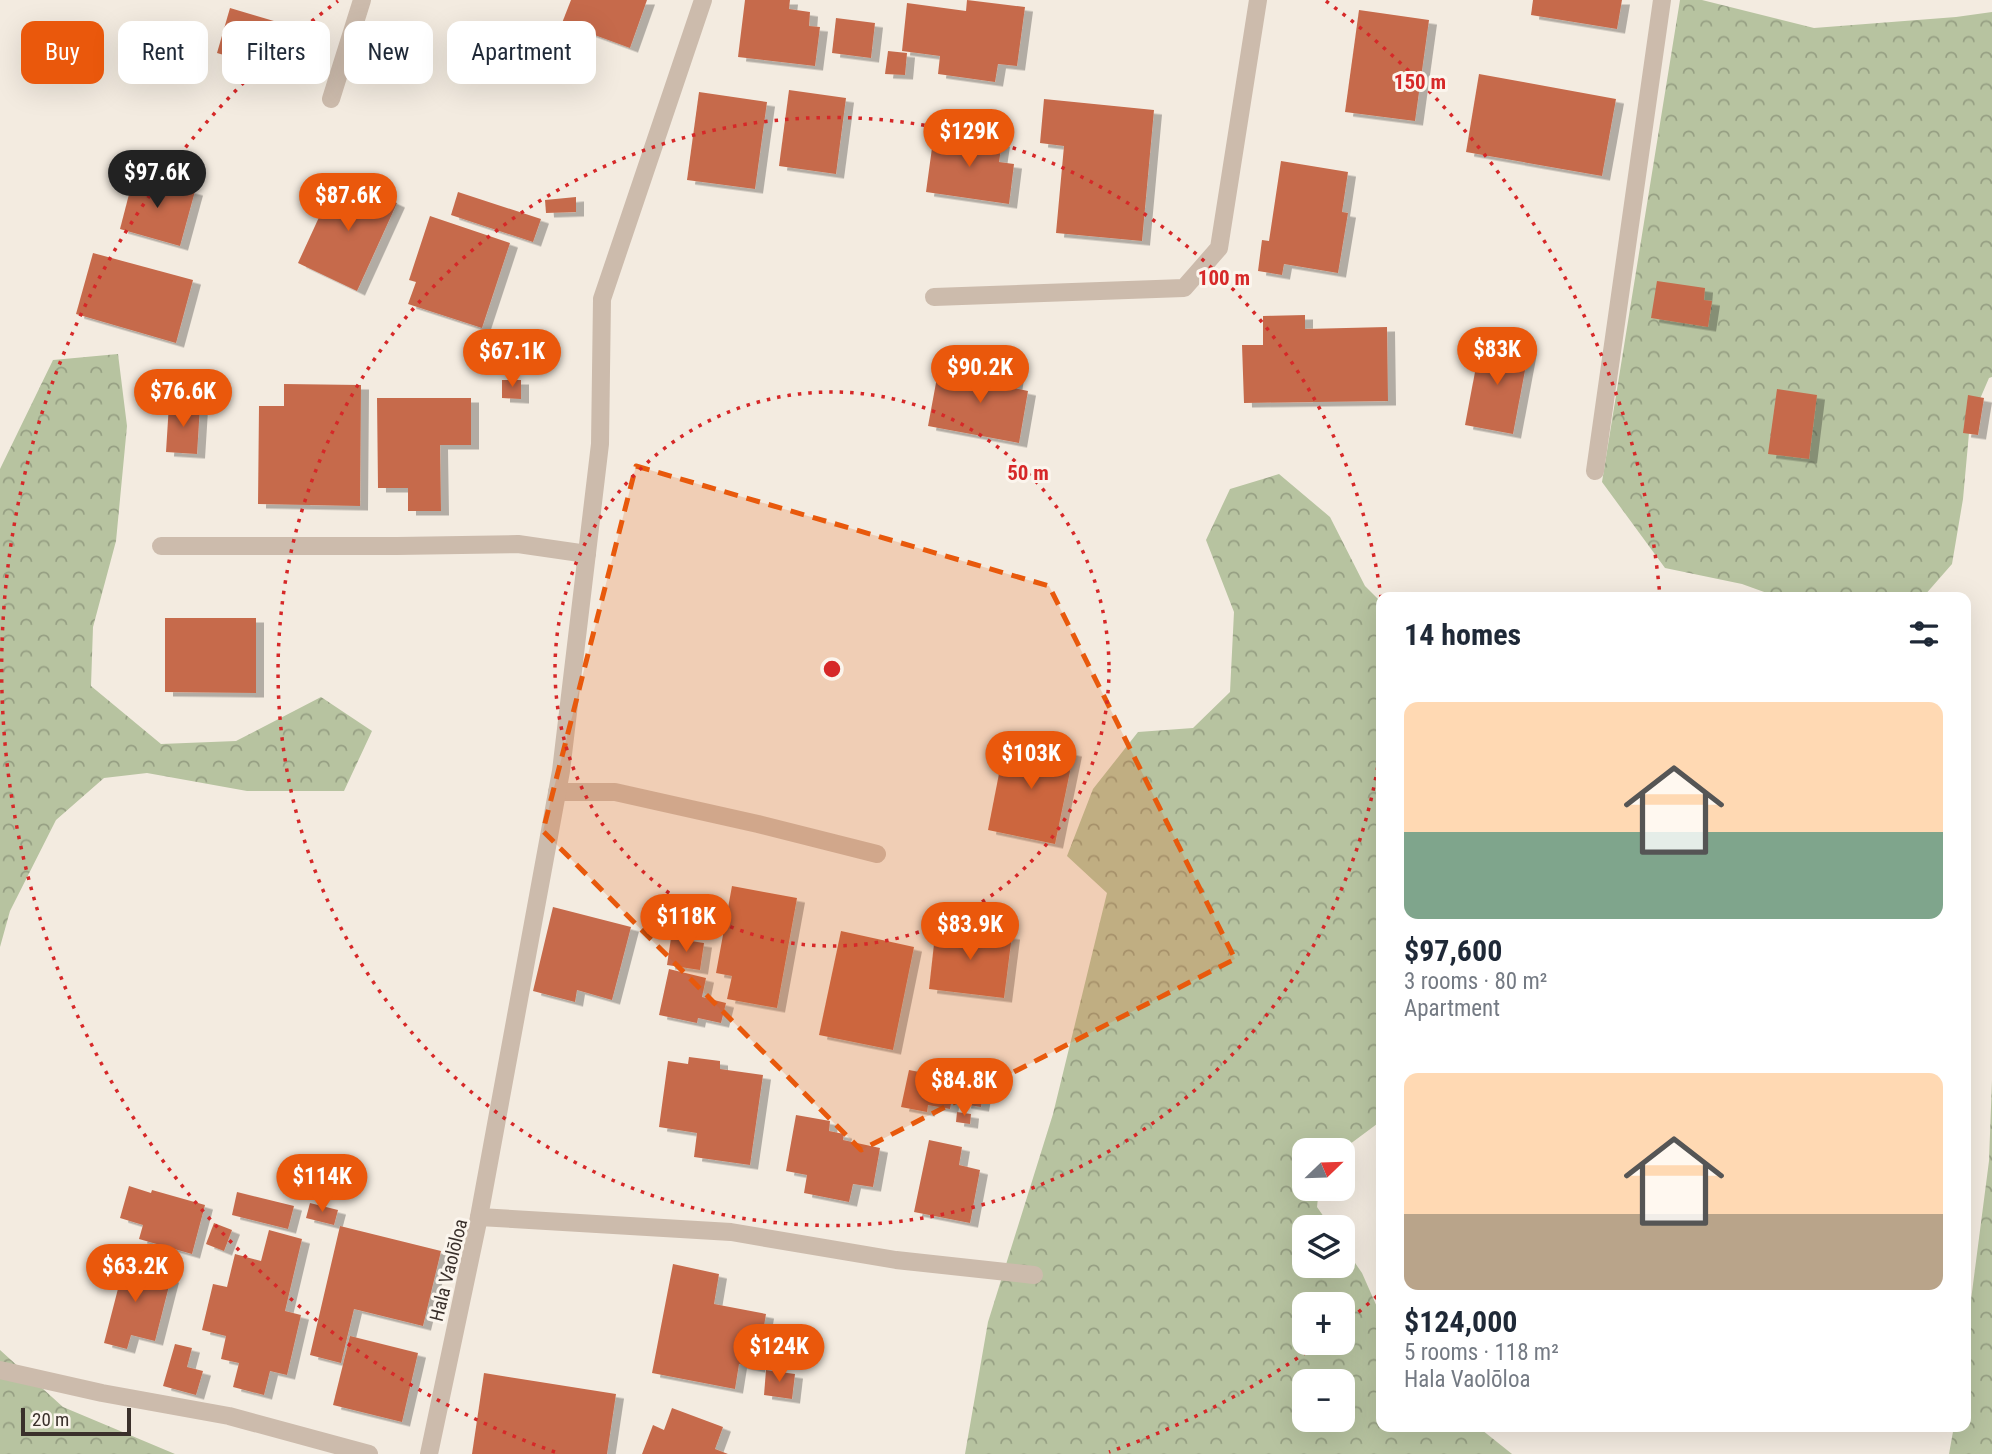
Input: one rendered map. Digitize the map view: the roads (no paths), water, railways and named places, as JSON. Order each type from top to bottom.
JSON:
[{"type":"street","points":[[331,99],[362,0]]},
{"type":"street","points":[[478,1217],[561,771],[600,444],[602,299],[703,0]]},
{"type":"street","points":[[934,297],[1184,288],[1219,248],[1258,0]]},
{"type":"street","points":[[1595,471],[1662,0]]},
{"type":"street","points":[[161,546],[397,547],[518,544],[587,554]]},
{"type":"street","points":[[557,792],[615,792],[877,854]]},
{"type":"street","name":"Hala Vaolōloa","points":[[429,1454],[478,1217],[731,1232],[896,1260],[1034,1275]]},
{"type":"street","points":[[0,1370],[102,1394],[229,1416],[369,1454]]}]
